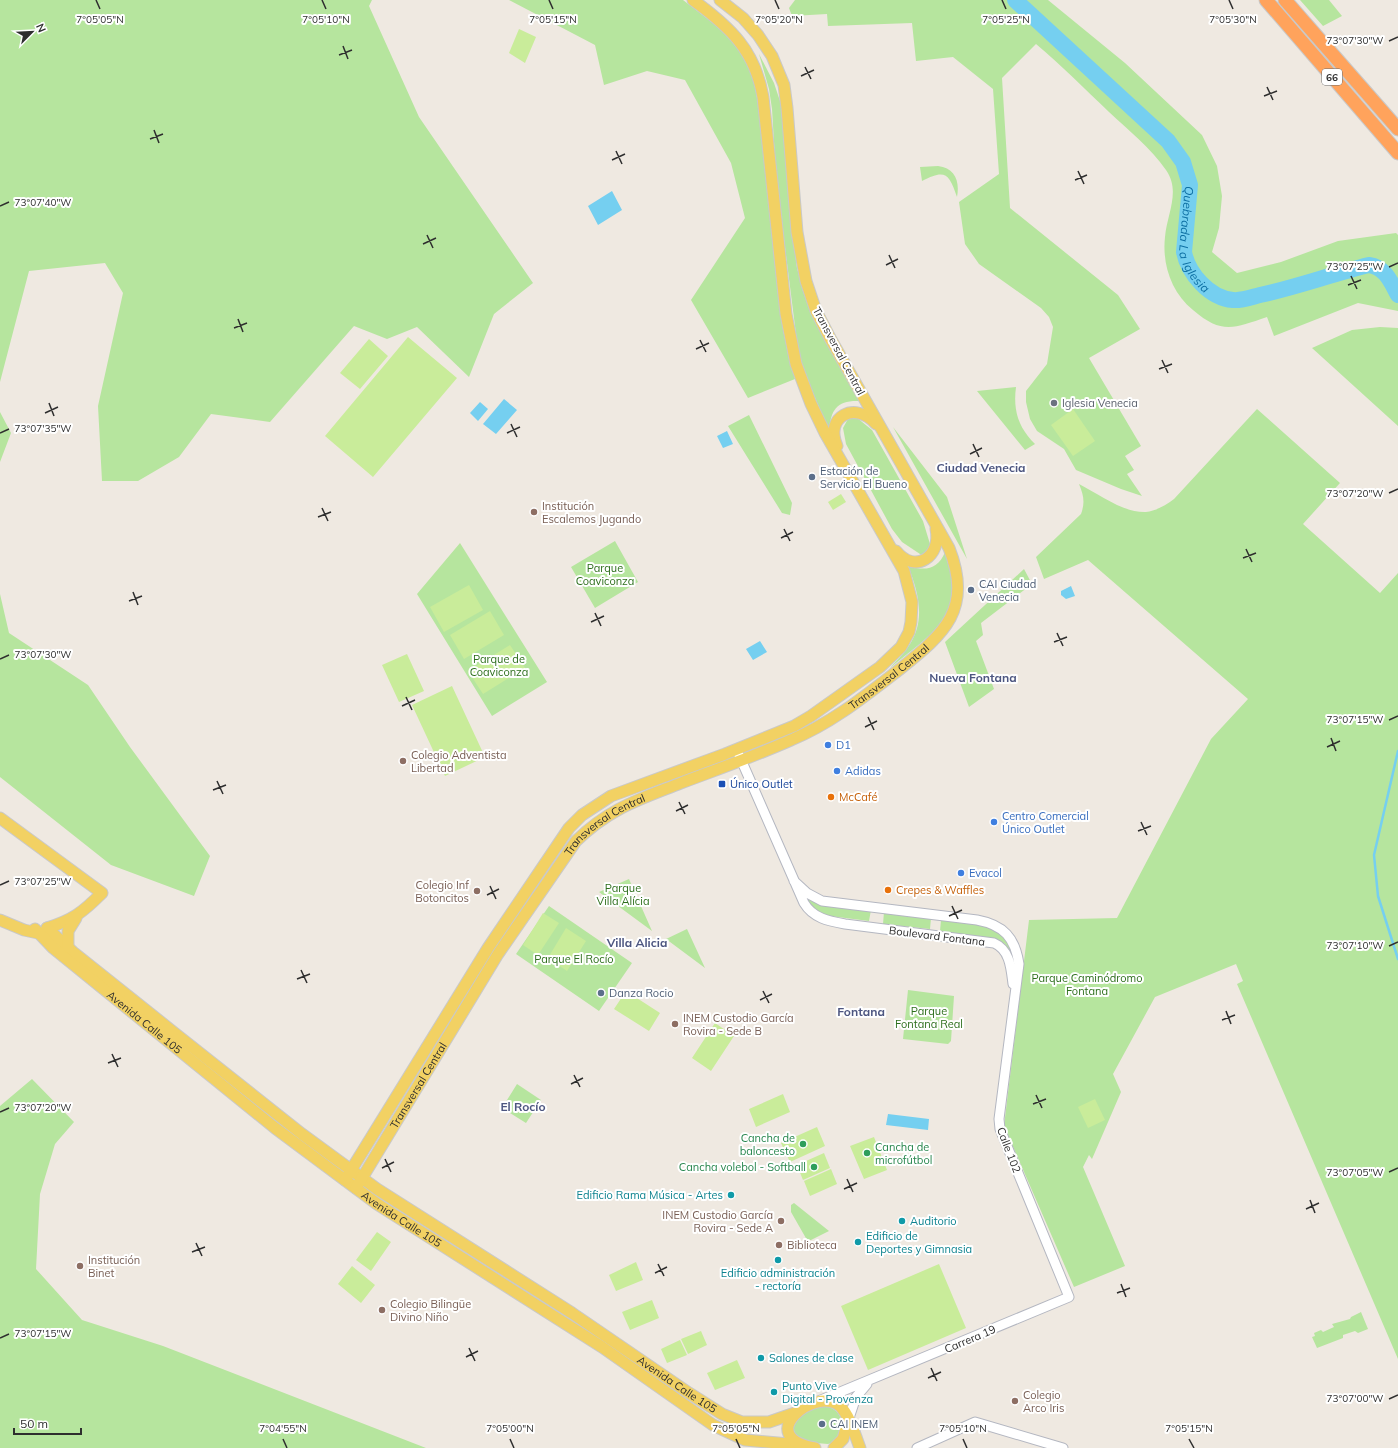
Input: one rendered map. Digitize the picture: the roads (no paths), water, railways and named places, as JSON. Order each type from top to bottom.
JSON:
[{"type":"highway","name":"66","points":[[1266,0],[1398,153]]},
{"type":"highway","name":"66","points":[[1285,0],[1398,129]]},
{"type":"main road","name":"Transversal Central","points":[[348,1175],[488,948],[572,825],[582,815],[611,796],[794,726],[816,714],[873,673],[901,647],[911,622],[912,602],[904,571],[817,418],[794,358],[786,314],[763,97],[758,75],[741,42],[722,22],[693,0]]},
{"type":"main road","name":"Transversal Central","points":[[359,1183],[498,954],[576,841],[593,825],[623,806],[801,736],[839,714],[930,645],[946,627],[956,604],[958,582],[951,554],[933,517],[822,322],[806,281],[797,232],[787,108],[781,77],[772,56],[758,35],[743,18],[720,0]]},
{"type":"main road","points":[[842,462],[834,442],[833,432],[836,422],[843,415],[852,412],[862,413],[871,418],[887,437]]},
{"type":"main road","points":[[885,536],[900,556],[909,561],[919,562],[929,558],[936,550],[938,540],[933,517]]},
{"type":"main road","points":[[0,818],[102,893],[77,916],[68,922],[40,930]]},
{"type":"main road","points":[[68,947],[68,931],[77,916]]},
{"type":"main road","name":"Avenida Calle 105","points":[[0,920],[24,930],[40,930],[68,947],[302,1134],[359,1183],[566,1310],[722,1414],[734,1420],[752,1424],[769,1422],[795,1413],[821,1401]]},
{"type":"main road","name":"Avenida Calle 105","points":[[40,930],[53,948],[204,1071],[309,1154],[348,1175]]},
{"type":"main road","name":"Avenida Calle 105","points":[[359,1183],[377,1204],[602,1347],[713,1425],[745,1440],[762,1443],[800,1445],[815,1448]]},
{"type":"main road","points":[[821,1401],[826,1400],[835,1403],[844,1412],[860,1448]]},
{"type":"main road","points":[[795,1413],[788,1424],[788,1430],[794,1441],[800,1445]]},
{"type":"main road","points":[[834,1448],[843,1439],[848,1421]]},
{"type":"street","name":"Boulevard Fontana","points":[[736,749],[807,908],[823,919],[845,924],[986,942],[999,945],[1006,953],[1008,959],[1014,995]]},
{"type":"street","name":"Boulevard Fontana","points":[[794,881],[807,893],[822,900],[978,920],[994,924],[1010,936],[1017,953],[1019,964],[1014,995]]},
{"type":"street","name":"Calle 102","points":[[1014,995],[999,1119],[1000,1129],[1069,1297]]},
{"type":"street","name":"Carrera 19","points":[[821,1401],[1069,1297]]},
{"type":"street","name":"Carrera 19","points":[[848,1421],[856,1397],[870,1381]]},
{"type":"street","points":[[917,1448],[975,1422],[1063,1448]]},
{"type":"water","points":[[612,191],[622,210],[598,225],[588,206]]},
{"type":"water","points":[[504,399],[517,410],[496,434],[483,424]]},
{"type":"water","points":[[480,402],[488,409],[478,421],[470,413]]},
{"type":"water","points":[[727,431],[733,444],[723,448],[717,436]]},
{"type":"water","points":[[1071,586],[1075,596],[1066,599],[1061,595],[1061,591]]},
{"type":"water","points":[[760,641],[767,652],[753,660],[746,649]]},
{"type":"water","points":[[888,1114],[929,1119],[928,1130],[886,1125]]},
{"type":"waterway","name":"Quebrada La Iglesia","points":[[1015,0],[1168,141],[1183,162],[1190,185],[1184,252],[1186,260],[1195,276],[1208,289],[1216,295],[1224,298],[1233,300],[1246,299],[1369,265],[1375,266],[1387,276],[1398,295]]},
{"type":"waterway","name":"Quebrada La Iglesia","points":[[1389,278],[1398,284]]},
{"type":"waterway","points":[[1398,751],[1374,855],[1378,896],[1398,959]]},
{"type":"place","name":"Iglesia Venecia","points":[[1054,403]]},
{"type":"place","name":"Estación de Servicio El Bueno","points":[[812,477]]},
{"type":"place","name":"Institución Escalemos Jugando","points":[[534,512]]},
{"type":"place","name":"CAI Ciudad Venecia","points":[[971,590]]},
{"type":"place","name":"D1","points":[[828,745]]},
{"type":"place","name":"Colegio Adventista Libertad","points":[[403,761]]},
{"type":"place","name":"Adidas","points":[[837,771]]},
{"type":"place","name":"Único Outlet","points":[[722,784]]},
{"type":"place","name":"McCafé","points":[[831,797]]},
{"type":"place","name":"Centro Comercial Único Outlet","points":[[994,822]]},
{"type":"place","name":"Evacol","points":[[961,873]]},
{"type":"place","name":"Crepes & Waffles","points":[[888,890]]},
{"type":"place","name":"Colegio Inf Botoncitos","points":[[477,891]]},
{"type":"place","name":"Danza Rocio","points":[[601,993]]},
{"type":"place","name":"INEM Custodio García Rovira - Sede B","points":[[675,1024]]},
{"type":"place","name":"Cancha de baloncesto","points":[[803,1144]]},
{"type":"place","name":"Cancha de microfútbol","points":[[867,1153]]},
{"type":"place","name":"Cancha volebol - Softball","points":[[814,1167]]},
{"type":"place","name":"Edificio Rama Música - Artes","points":[[731,1195]]},
{"type":"place","name":"INEM Custodio García Rovira - Sede A","points":[[781,1221]]},
{"type":"place","name":"Auditorio","points":[[902,1221]]},
{"type":"place","name":"Edificio de Deportes y Gimnasia","points":[[858,1242]]},
{"type":"place","name":"Biblioteca","points":[[779,1245]]},
{"type":"place","name":"Edificio administración - rectoría","points":[[778,1260]]},
{"type":"place","name":"Institución Binet","points":[[80,1266]]},
{"type":"place","name":"Colegio Bilingüe Divino Niño","points":[[382,1310]]},
{"type":"place","name":"Salones de clase","points":[[761,1358]]},
{"type":"place","name":"Punto Vive Digital - Provenza","points":[[774,1392]]},
{"type":"place","name":"Colegio Arco Iris","points":[[1015,1401]]},
{"type":"place","name":"CAI INEM","points":[[822,1424]]},
{"type":"district","name":"Ciudad Venecia","points":[[981,467]]},
{"type":"district","name":"Nueva Fontana","points":[[973,677]]},
{"type":"district","name":"Villa Alicia","points":[[637,942]]},
{"type":"district","name":"Fontana","points":[[861,1011]]},
{"type":"district","name":"El Rocío","points":[[523,1106]]},
{"type":"park label","name":"Parque Coaviconza","points":[[605,574]]},
{"type":"park label","name":"Parque de Coaviconza","points":[[499,665]]},
{"type":"park label","name":"Parque Villa Alícia","points":[[623,894]]},
{"type":"park label","name":"Parque El Rocío","points":[[574,959]]},
{"type":"park label","name":"Parque Caminódromo Fontana","points":[[1087,984]]},
{"type":"park label","name":"Parque Fontana Real","points":[[929,1017]]}]
